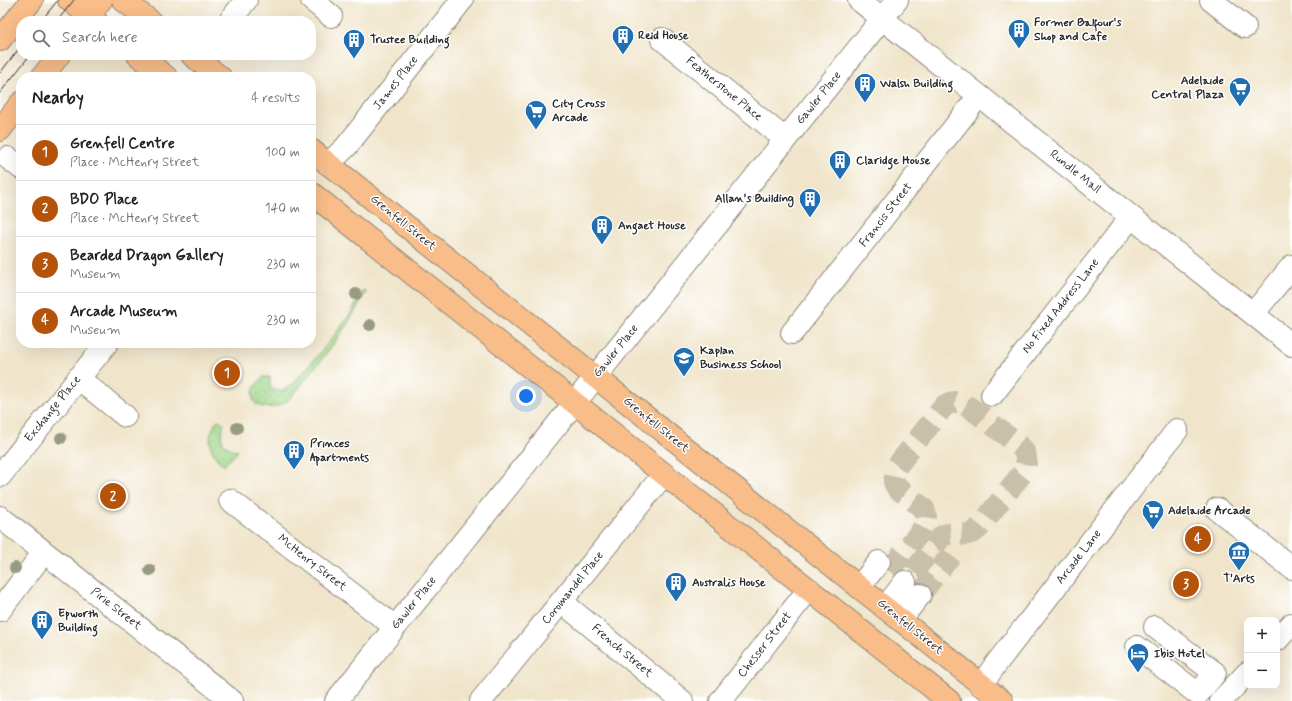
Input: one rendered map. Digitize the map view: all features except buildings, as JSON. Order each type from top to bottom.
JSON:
[{"type":"main road","points":[[19,16],[32,0]]},
{"type":"main road","points":[[69,0],[93,14]]},
{"type":"main road","points":[[123,0],[144,16]]},
{"type":"main road","points":[[0,40],[16,20]]},
{"type":"main road","points":[[46,72],[55,60]]},
{"type":"main road","points":[[144,60],[160,72]]},
{"type":"main road","points":[[201,60],[214,72]]},
{"type":"main road","points":[[0,130],[16,109]]},
{"type":"main road","name":"Grenfell Street","points":[[316,154],[1002,701]]},
{"type":"main road","points":[[316,197],[949,701]]},
{"type":"street","points":[[234,16],[246,0]]},
{"type":"street","points":[[312,0],[331,16]]},
{"type":"street","name":"James Place","points":[[328,164],[346,147],[462,0]]},
{"type":"street","name":"Rundle Mall","points":[[859,0],[1292,345]]},
{"type":"street","name":"Gawler Place","points":[[336,701],[897,0]]},
{"type":"street","points":[[1211,0],[1245,27]]},
{"type":"street","name":"Featherstone Place","points":[[662,39],[785,139]]},
{"type":"street","name":"Francis Street","points":[[792,333],[979,96]]},
{"type":"street","name":"No Fixed Address Lane","points":[[992,395],[1131,217]]},
{"type":"street","points":[[1254,314],[1292,266]]},
{"type":"street","name":"Exchange Place","points":[[0,476],[103,348]]},
{"type":"street","points":[[78,378],[125,416]]},
{"type":"street","name":"Arcade Lane","points":[[981,685],[1177,430]]},
{"type":"street","name":"Coromandel Place","points":[[481,701],[664,474]]},
{"type":"street","name":"McHenry Street","points":[[230,500],[395,627]]},
{"type":"street","points":[[1216,509],[1292,568]]},
{"type":"street","name":"Pirie Street","points":[[0,517],[232,701]]},
{"type":"street","points":[[0,610],[44,552]]},
{"type":"street","points":[[878,603],[898,578],[878,603]]},
{"type":"street","name":"Chesser Street","points":[[724,697],[809,589]]},
{"type":"street","name":"French Street","points":[[562,602],[682,701]]},
{"type":"street","points":[[1280,637],[1292,624]]},
{"type":"street","points":[[1155,627],[1215,673],[1211,699]]},
{"type":"street","points":[[1137,647],[1211,699]]},
{"type":"street","points":[[1211,699],[1244,675]]},
{"type":"green space","points":[[363,290],[366,292],[348,324],[294,395],[287,401],[276,406],[263,407],[254,402],[253,396],[256,384],[263,377],[270,377],[270,386],[273,390],[282,391],[293,384],[329,342],[351,313]]},
{"type":"green space","points":[[219,420],[224,424],[222,434],[223,442],[228,447],[238,451],[224,466],[215,456],[210,445],[213,427]]},
{"type":"tunnel","points":[[889,571],[921,531],[925,524],[926,516],[924,509],[897,488],[894,482],[897,466],[945,405],[954,402],[963,404],[972,409],[1020,446],[1026,457],[1024,471],[978,529],[964,535],[947,534],[942,536],[905,582]]},
{"type":"tunnel","points":[[920,595],[951,555]]},
{"type":"tram line","points":[[45,16],[58,0]]},
{"type":"tram line","points":[[61,16],[74,0]]},
{"type":"tram line","points":[[0,73],[16,52]]},
{"type":"tram line","points":[[17,72],[26,60]]},
{"type":"tram line","points":[[0,93],[16,73]]},
{"type":"place","name":"Former Balfour's Shop and Cafe","points":[[1019,50]]},
{"type":"place","name":"Reid House","points":[[623,56]]},
{"type":"place","name":"Trustee Building","points":[[354,60]]},
{"type":"place","name":"Walsh Building","points":[[865,104]]},
{"type":"place","name":"Adelaide Central Plaza","points":[[1240,108]]},
{"type":"place","name":"City Cross Arcade","points":[[536,130]]},
{"type":"place","name":"Claridge House","points":[[840,180]]},
{"type":"place","name":"Allan's Building","points":[[810,218]]},
{"type":"place","name":"Angaet House","points":[[602,246]]},
{"type":"place","name":"Grenfell Centre","points":[[227,373]]},
{"type":"place","name":"Kaplan Business School","points":[[684,378]]},
{"type":"place","name":"Princes Apartments","points":[[294,470]]},
{"type":"place","name":"BDO Place","points":[[113,496]]},
{"type":"place","name":"Adelaide Arcade","points":[[1153,530]]},
{"type":"place","name":"Arcade Museum","points":[[1198,539]]},
{"type":"place","name":"T'Arts","points":[[1239,572]]},
{"type":"place","name":"Bearded Dragon Gallery","points":[[1186,584]]},
{"type":"place","name":"Australis House","points":[[676,602]]},
{"type":"place","name":"Epworth Building","points":[[42,640]]},
{"type":"place","name":"Ibis Hotel","points":[[1138,674]]}]
